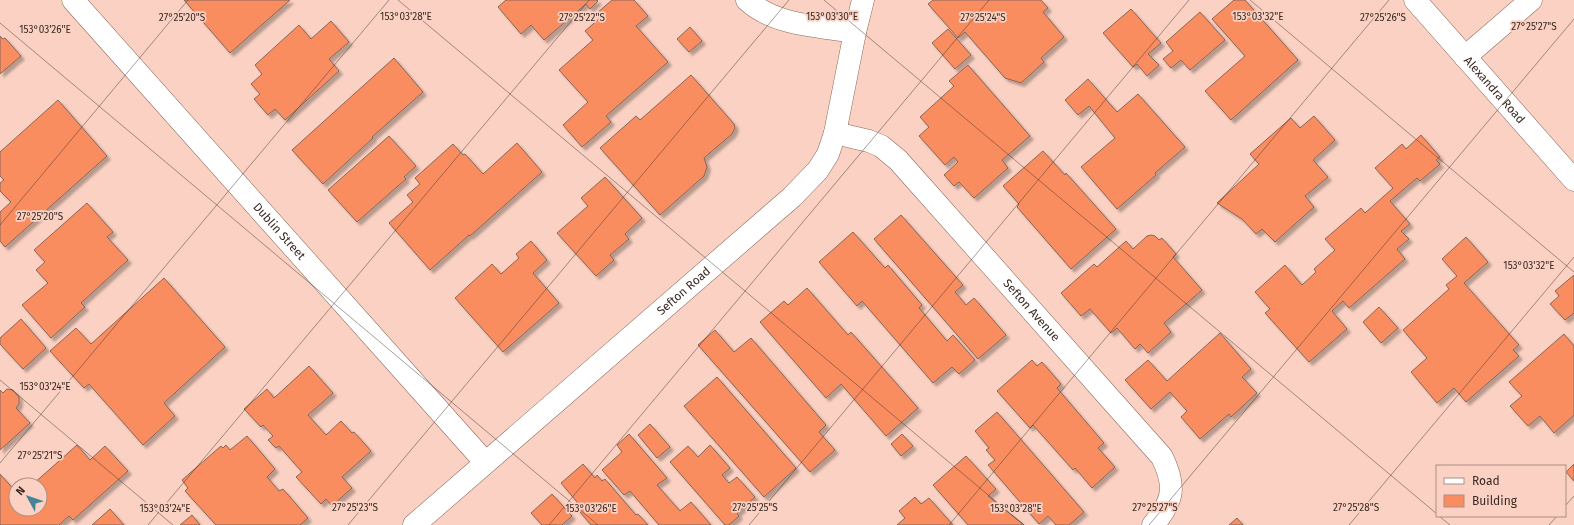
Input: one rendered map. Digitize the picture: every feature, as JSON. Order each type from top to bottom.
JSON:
[{"type":"street","name":"Dublin Street","points":[[73,0],[485,462]]},
{"type":"street","points":[[747,0],[762,12],[777,18],[799,24],[854,32]]},
{"type":"street","name":"Sefton Road","points":[[414,525],[792,196],[818,170],[828,154],[835,133],[854,32],[863,0]]},
{"type":"street","name":"Alexandra Road","points":[[1415,0],[1574,180]]},
{"type":"street","points":[[1465,57],[1531,0]]},
{"type":"street","name":"Sefton Avenue","points":[[835,133],[869,141],[881,146],[898,160],[1162,457],[1170,473],[1172,492],[1164,512],[1153,525]]},
{"type":"building","points":[[184,0],[290,0],[230,53]]},
{"type":"building","points":[[506,0],[598,1],[590,9],[586,4],[544,40],[531,25],[521,34],[498,7]]},
{"type":"building","points":[[612,0],[634,0],[648,16],[636,26],[668,62],[606,116],[611,122],[582,147],[563,125],[588,102],[559,70],[593,40],[585,31],[601,17],[597,13]]},
{"type":"building","points":[[933,0],[1041,0],[1048,8],[1043,12],[1064,37],[1041,58],[1044,62],[1021,83],[1005,78],[965,32],[958,38],[928,4]]},
{"type":"building","points":[[1234,0],[1245,0],[1298,60],[1231,120],[1205,91],[1245,56],[1212,19]]},
{"type":"building","points":[[1131,9],[1161,43],[1148,54],[1159,65],[1147,76],[1137,64],[1133,67],[1103,33]]},
{"type":"building","points":[[1200,12],[1225,40],[1190,70],[1181,60],[1171,68],[1163,59],[1173,51],[1166,42]]},
{"type":"building","points":[[331,21],[349,42],[329,59],[339,71],[285,120],[275,109],[268,115],[254,99],[260,94],[251,84],[262,74],[255,65],[299,25],[311,39]]},
{"type":"building","points":[[690,27],[702,41],[689,52],[677,39]]},
{"type":"building","points":[[948,29],[971,55],[955,69],[932,43]]},
{"type":"building","points":[[0,36],[3,39],[5,38],[21,56],[0,74]]},
{"type":"building","points":[[394,58],[423,92],[372,137],[373,138],[323,184],[292,150]]},
{"type":"building","points":[[968,65],[1030,136],[1002,160],[1008,168],[974,198],[959,182],[954,186],[944,175],[958,162],[954,157],[945,165],[919,136],[929,127],[920,117],[954,86],[949,81]]},
{"type":"building","points":[[691,75],[734,124],[735,128],[732,134],[704,158],[707,167],[704,176],[660,215],[600,148],[636,116],[640,120]]},
{"type":"building","points":[[1088,79],[1117,112],[1138,94],[1185,147],[1117,209],[1081,167],[1115,138],[1089,106],[1078,115],[1065,100]]},
{"type":"building","points":[[58,100],[107,156],[5,247],[0,241],[0,212],[11,202],[0,191],[0,183],[4,180],[0,176],[0,152]]},
{"type":"building","points":[[1314,116],[1335,140],[1313,160],[1328,177],[1305,196],[1314,207],[1275,242],[1262,229],[1256,234],[1242,219],[1217,203],[1259,164],[1250,154],[1291,118],[1300,128]]},
{"type":"building","points":[[1421,135],[1440,157],[1436,160],[1440,164],[1420,181],[1417,178],[1390,201],[1410,224],[1401,231],[1409,239],[1397,249],[1405,259],[1349,308],[1343,301],[1332,311],[1347,329],[1309,362],[1265,313],[1270,309],[1255,292],[1285,265],[1302,285],[1316,272],[1314,269],[1335,250],[1325,239],[1361,208],[1365,213],[1393,188],[1375,168],[1402,144],[1406,149]]},
{"type":"building","points":[[389,136],[416,166],[404,177],[406,179],[357,222],[328,190]]},
{"type":"building","points":[[517,143],[542,172],[430,270],[389,223],[413,202],[407,195],[420,184],[415,178],[453,144],[463,155],[465,154],[483,174]]},
{"type":"building","points":[[1043,151],[1065,175],[1066,173],[1116,229],[1071,269],[1017,207],[1019,204],[1003,186]]},
{"type":"building","points":[[605,177],[642,218],[625,234],[629,239],[610,255],[614,260],[596,276],[557,233],[588,206],[581,198]]},
{"type":"building","points":[[87,203],[113,232],[107,237],[128,260],[81,303],[85,307],[51,338],[22,305],[48,283],[36,270],[45,262],[34,250]]},
{"type":"building","points":[[901,215],[963,285],[955,292],[966,305],[974,298],[1006,335],[978,359],[874,239]]},
{"type":"building","points":[[853,232],[885,268],[888,265],[922,305],[919,308],[947,341],[953,335],[975,360],[959,374],[952,367],[933,383],[862,301],[857,306],[819,262]]},
{"type":"building","points":[[1147,236],[1155,236],[1159,240],[1162,238],[1176,254],[1173,257],[1202,290],[1164,323],[1171,332],[1148,353],[1140,344],[1135,349],[1117,328],[1111,333],[1090,309],[1081,316],[1061,293],[1094,264],[1097,267],[1126,241],[1133,249]]},
{"type":"building","points":[[1466,237],[1488,262],[1464,283],[1519,345],[1513,350],[1519,356],[1466,402],[1454,388],[1437,403],[1411,372],[1427,358],[1403,330],[1449,289],[1446,285],[1457,276],[1442,259]]},
{"type":"building","points":[[531,241],[547,260],[533,273],[559,303],[503,352],[455,298],[492,264],[501,274],[519,258],[516,254]]},
{"type":"building","points":[[1574,275],[1574,313],[1565,320],[1550,304],[1559,296],[1555,291]]},
{"type":"building","points":[[164,278],[225,347],[164,403],[175,416],[143,445],[89,384],[84,388],[50,351],[76,328],[91,344]]},
{"type":"building","points":[[807,288],[848,335],[851,332],[918,408],[886,436],[841,384],[826,398],[760,322],[784,301],[788,305]]},
{"type":"building","points":[[1379,307],[1398,328],[1381,343],[1363,322]]},
{"type":"building","points":[[21,319],[46,348],[23,369],[0,344],[0,338]]},
{"type":"building","points":[[715,330],[734,352],[751,338],[826,425],[819,432],[835,450],[810,472],[698,345]]},
{"type":"building","points":[[1220,333],[1251,369],[1242,377],[1257,393],[1231,417],[1229,414],[1200,439],[1181,417],[1187,411],[1170,392],[1151,409],[1125,380],[1148,360],[1167,381]]},
{"type":"building","points":[[1564,334],[1574,346],[1574,415],[1554,433],[1540,416],[1528,426],[1510,406],[1522,396],[1509,382]]},
{"type":"building","points":[[1032,360],[1037,366],[1042,362],[1061,384],[1057,388],[1104,443],[1098,448],[1115,467],[1092,488],[1075,468],[1073,470],[1033,425],[1030,428],[997,391]]},
{"type":"building","points":[[309,366],[333,393],[308,415],[326,435],[341,421],[352,433],[354,432],[371,451],[342,477],[352,488],[332,506],[326,499],[321,504],[296,477],[302,472],[279,446],[276,448],[268,440],[273,436],[263,425],[261,427],[244,409],[267,389],[274,398]]},
{"type":"building","points":[[717,377],[796,468],[764,497],[684,406]]},
{"type":"building","points":[[7,389],[13,390],[19,397],[19,404],[16,408],[30,423],[0,450],[0,390],[3,393]]},
{"type":"building","points":[[997,412],[1084,512],[1069,525],[1056,525],[1048,516],[1039,524],[988,465],[995,460],[986,450],[989,448],[975,431]]},
{"type":"building","points":[[650,424],[670,447],[657,458],[638,435]]},
{"type":"building","points":[[629,434],[667,478],[657,485],[680,511],[691,502],[711,525],[659,525],[630,491],[624,495],[602,470],[622,452],[617,445]]},
{"type":"building","points":[[902,434],[913,446],[901,456],[891,444]]},
{"type":"building","points":[[247,436],[275,469],[267,477],[279,491],[283,489],[308,518],[300,525],[216,525],[185,491],[188,488],[182,480],[221,446],[223,448],[226,445],[230,450]]},
{"type":"building","points":[[77,445],[90,460],[105,446],[128,471],[73,520],[69,516],[59,525],[0,525],[0,474],[8,483],[8,517],[48,517],[48,477],[41,477]]},
{"type":"building","points":[[710,445],[730,468],[722,475],[729,483],[737,477],[755,497],[737,513],[739,516],[729,525],[725,525],[670,462],[688,446],[698,457]]},
{"type":"building","points":[[966,456],[996,489],[988,496],[1024,525],[968,525],[933,485]]},
{"type":"building","points":[[583,464],[595,478],[597,475],[602,481],[605,479],[636,515],[638,514],[648,525],[591,525],[574,505],[577,502],[561,483]]},
{"type":"building","points":[[1574,464],[1574,481],[1566,472]]},
{"type":"building","points":[[552,494],[572,516],[562,525],[542,525],[531,513]]},
{"type":"building","points":[[915,497],[921,504],[929,498],[953,525],[897,525],[905,518],[899,511]]},
{"type":"building","points":[[110,509],[124,525],[92,525]]},
{"type":"building","points":[[192,515],[200,525],[180,525]]},
{"type":"building","points":[[1237,518],[1243,525],[1229,525]]}]
